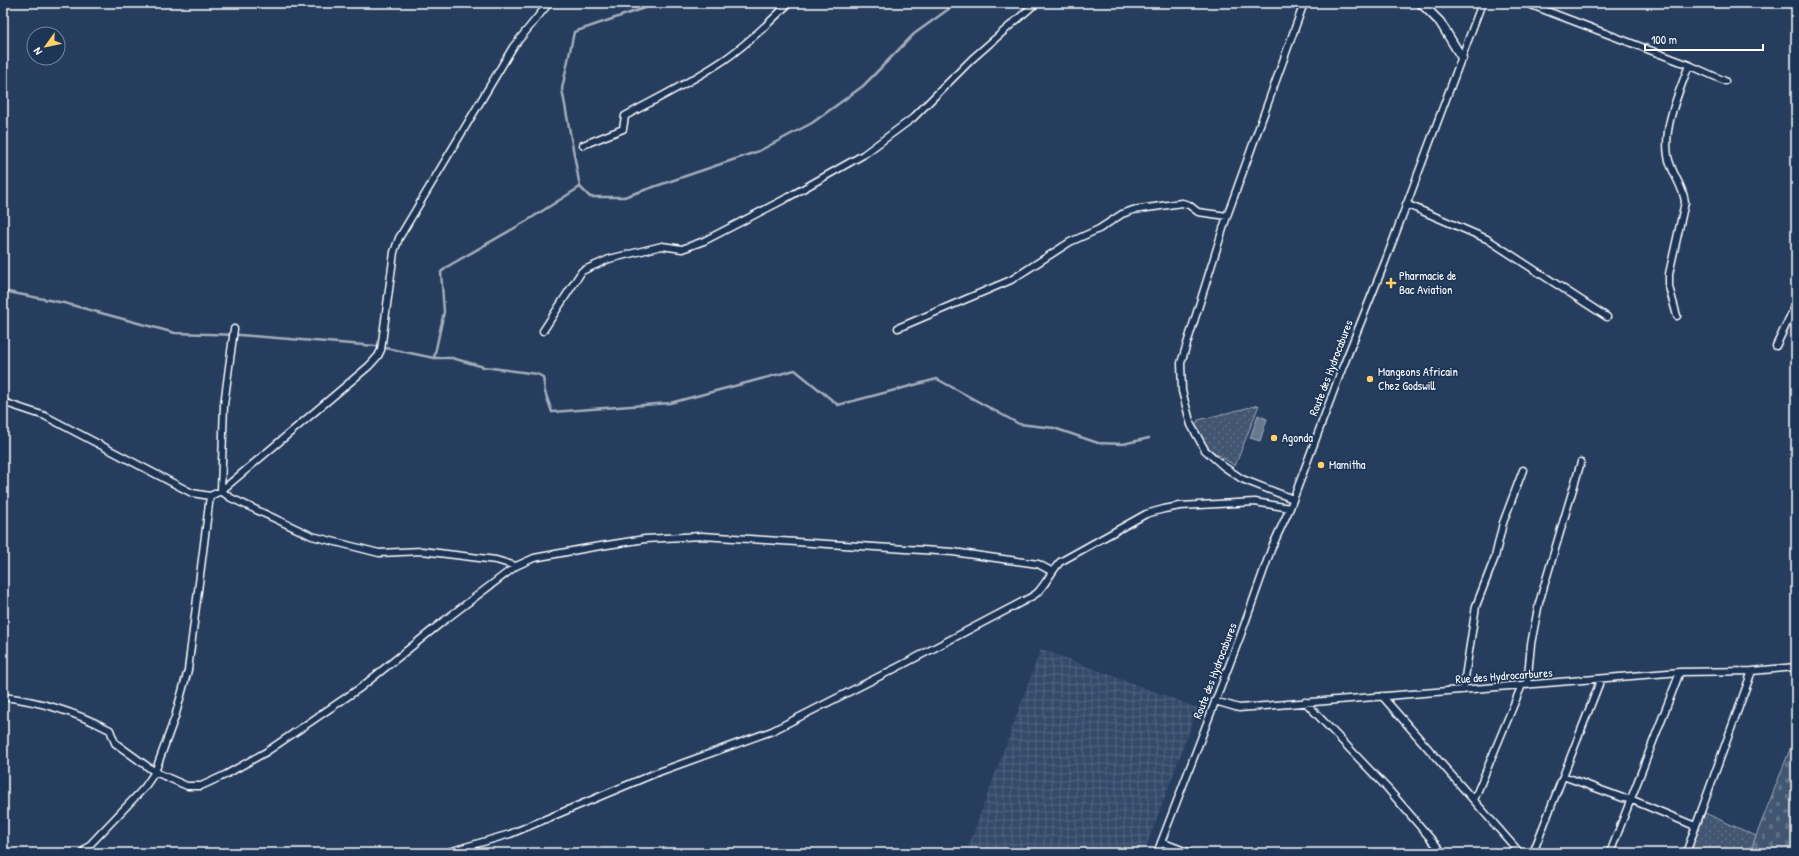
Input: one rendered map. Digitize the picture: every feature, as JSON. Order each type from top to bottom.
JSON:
[{"type":"street","points":[[3,402],[45,416],[192,493],[210,496],[221,491],[369,366],[378,356],[383,339],[394,252],[399,238],[513,47],[549,3]]},
{"type":"street","points":[[583,145],[623,129],[625,116],[725,59],[775,17],[789,3]]},
{"type":"street","points":[[543,331],[582,271],[609,258],[662,246],[682,249],[704,241],[785,199],[863,155],[913,118],[972,59],[1036,3]]},
{"type":"street","points":[[1293,499],[1242,479],[1223,466],[1205,450],[1191,425],[1182,391],[1181,364],[1227,216],[1304,3]]},
{"type":"street","points":[[1421,3],[1440,22],[1462,58]]},
{"type":"street","name":"Route des Hydrocabures","points":[[1157,853],[1272,547],[1290,508],[1482,3]]},
{"type":"street","points":[[1526,3],[1689,65],[1724,81]]},
{"type":"street","points":[[1677,316],[1669,287],[1669,274],[1685,202],[1683,190],[1673,174],[1668,155],[1671,118],[1689,65]]},
{"type":"street","points":[[898,328],[1011,280],[1070,242],[1099,229],[1122,214],[1133,210],[1182,203],[1189,205],[1198,212],[1227,216]]},
{"type":"street","points":[[1406,204],[1487,239],[1607,317]]},
{"type":"street","points":[[1776,346],[1796,304]]},
{"type":"street","points":[[221,491],[224,405],[234,331]]},
{"type":"street","points":[[1474,800],[1525,685],[1539,603],[1581,462]]},
{"type":"street","points":[[1463,690],[1476,606],[1495,557],[1503,523],[1523,470]]},
{"type":"street","points":[[221,491],[231,498],[312,536],[379,553],[422,551],[496,560],[516,566]]},
{"type":"street","points":[[82,853],[144,788],[155,772],[175,717],[188,670],[210,496]]},
{"type":"street","points":[[445,853],[510,834],[656,773],[772,731],[898,667],[1036,594],[1060,562],[1146,514],[1180,506],[1255,502],[1290,508]]},
{"type":"street","points":[[3,697],[30,700],[97,723],[110,730],[115,743],[155,772],[187,786],[201,786],[225,775],[266,752],[360,688],[441,623],[516,566],[534,558],[588,548],[645,540],[702,536],[953,552],[1038,564],[1051,572]]},
{"type":"street","name":"Rue des Hydrocarbures","points":[[1215,701],[1239,708],[1680,672],[1752,671],[1796,667]]},
{"type":"street","points":[[1686,853],[1752,671]]},
{"type":"street","points":[[1610,853],[1680,672]]},
{"type":"street","points":[[1533,853],[1601,679]]},
{"type":"street","points":[[1382,696],[1520,853]]},
{"type":"street","points":[[1305,702],[1388,789],[1443,853]]},
{"type":"street","points":[[1563,776],[1630,799],[1695,826]]},
{"type":"street","points":[[1161,842],[1190,853]]},
{"type":"shaded area","points":[[1258,415],[1267,419],[1260,441],[1250,438]]},
{"type":"shaded area","points":[[1041,649],[1198,708],[1144,853],[966,853]]},
{"type":"green space","points":[[1259,405],[1235,466],[1208,448],[1195,426],[1198,420]]},
{"type":"green space","points":[[1796,734],[1796,853],[1750,853],[1756,836]]},
{"type":"green space","points":[[1705,813],[1756,836],[1750,853],[1689,853]]},
{"type":"waterway","points":[[659,3],[574,32],[562,89],[580,187],[590,197],[624,197],[759,151],[812,123],[863,86],[914,34],[957,3]]},
{"type":"waterway","points":[[3,291],[64,303],[175,333],[240,335],[376,346],[434,358],[444,312],[441,272],[450,265],[525,222],[580,187]]},
{"type":"waterway","points":[[434,358],[452,358],[484,367],[537,374],[543,377],[545,392],[552,412],[670,403],[795,370],[838,405],[937,379],[1019,424],[1054,428],[1098,443],[1123,444],[1149,438]]},
{"type":"place","name":"Pharmacie de Bac Aviation","points":[[1391,283]]},
{"type":"place","name":"Mangeons Africain Chez Godswill","points":[[1370,379]]},
{"type":"place","name":"Agonda","points":[[1274,438]]},
{"type":"place","name":"Mamitha","points":[[1321,465]]}]
